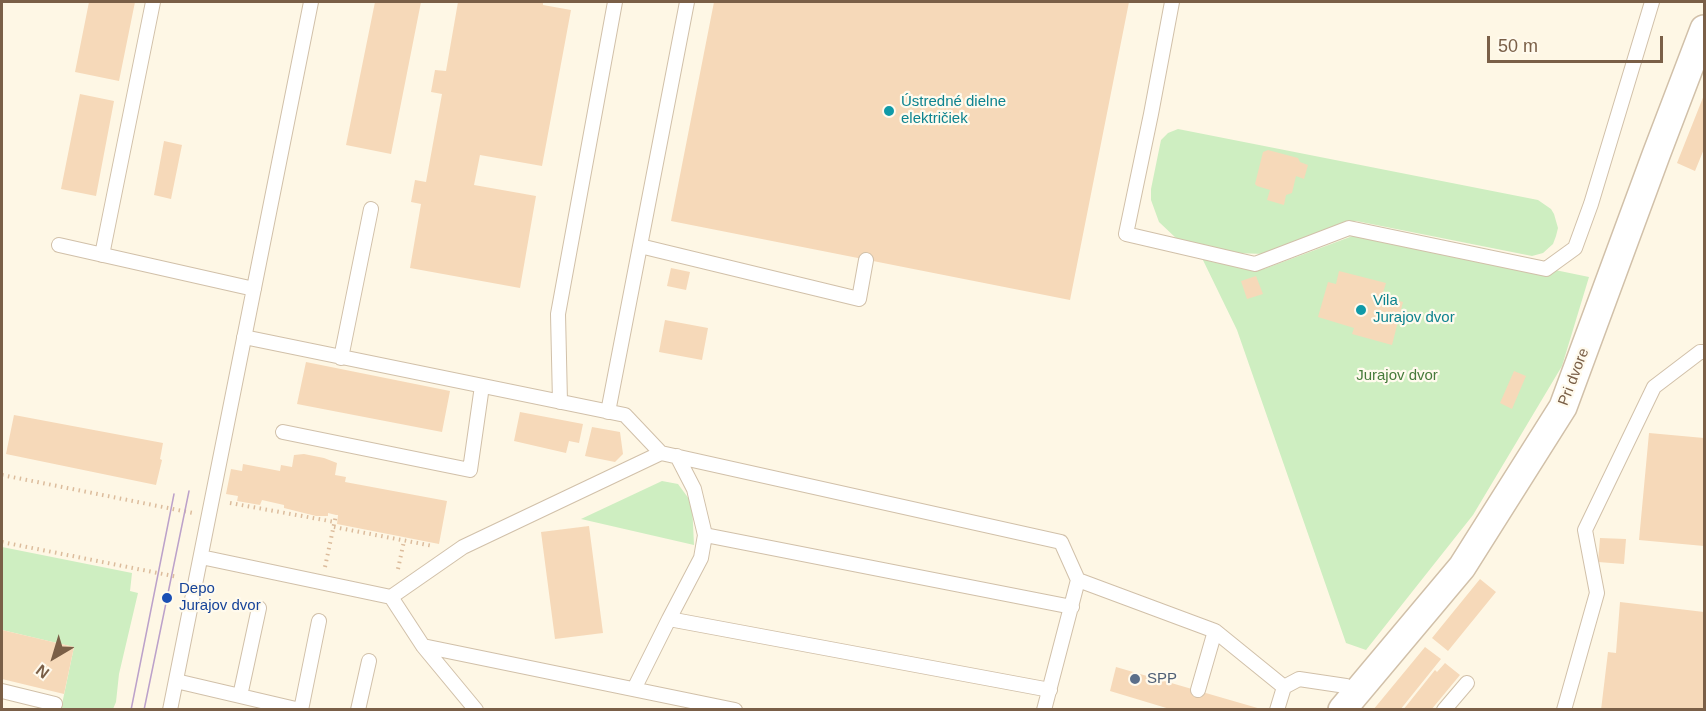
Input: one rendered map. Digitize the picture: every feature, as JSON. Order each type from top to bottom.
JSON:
[{"type":"street","name":"Pri dvore","points":[[1349,701],[1462,567],[1563,407],[1704,29]]},
{"type":"lane","points":[[102,255],[153,2]]},
{"type":"lane","points":[[170,710],[311,2]]},
{"type":"lane","points":[[560,402],[558,314],[615,2]]},
{"type":"lane","points":[[608,412],[687,2]]},
{"type":"lane","points":[[1172,2],[1125,234],[1255,264],[1348,228],[1546,269],[1575,248],[1591,204],[1652,2]]},
{"type":"lane","points":[[341,358],[371,209]]},
{"type":"lane","points":[[59,245],[254,289]]},
{"type":"lane","points":[[640,246],[858,299],[866,260]]},
{"type":"lane","points":[[244,338],[625,416],[661,453],[1061,542],[1078,580],[1044,710]]},
{"type":"lane","points":[[1564,710],[1597,593],[1585,530],[1654,387],[1700,352],[1704,352]]},
{"type":"lane","points":[[283,432],[470,470],[482,387]]},
{"type":"lane","points":[[391,597],[463,547],[661,453]]},
{"type":"lane","points":[[634,689],[702,558],[705,535],[694,489],[677,456]]},
{"type":"lane","points":[[705,535],[1072,607]]},
{"type":"lane","points":[[201,556],[391,597],[423,646],[476,710]]},
{"type":"lane","points":[[1078,580],[1215,631],[1284,687]]},
{"type":"lane","points":[[240,696],[259,608]]},
{"type":"lane","points":[[669,619],[1050,690]]},
{"type":"lane","points":[[176,681],[301,710],[319,621]]},
{"type":"lane","points":[[1198,690],[1215,631]]},
{"type":"lane","points":[[423,646],[735,710]]},
{"type":"lane","points":[[358,710],[369,661]]},
{"type":"lane","points":[[1277,710],[1284,687],[1299,679],[1346,686],[1349,701]]},
{"type":"lane","points":[[1444,710],[1467,683]]},
{"type":"lane","points":[[2,691],[55,704]]},
{"type":"path","points":[[2,475],[208,517]]},
{"type":"path","points":[[230,503],[436,546]]},
{"type":"path","points":[[321,582],[336,515]]},
{"type":"path","points":[[2,542],[196,580]]},
{"type":"green space","points":[[1178,129],[1538,200],[1554,214],[1558,228],[1556,236],[1553,244],[1543,253],[1532,256],[1356,221],[1341,223],[1265,254],[1234,253],[1177,239],[1159,222],[1151,200],[1151,189],[1161,140],[1168,133]]},
{"type":"green space","name":"Jurajov dvor","points":[[1366,231],[1589,277],[1562,366],[1473,515],[1366,650],[1346,643],[1237,330],[1201,256],[1264,269]]},
{"type":"green space","points":[[662,481],[678,484],[692,503],[694,545],[581,519]]},
{"type":"green space","points":[[2,547],[132,573],[130,591],[138,593],[113,709],[61,709],[74,647],[2,630]]},
{"type":"building","points":[[89,2],[135,2],[119,81],[75,72]]},
{"type":"building","points":[[375,2],[421,2],[391,154],[346,145]]},
{"type":"building","points":[[458,2],[543,2],[543,5],[571,10],[542,166],[480,155],[474,185],[536,196],[520,288],[410,268],[421,204],[411,202],[415,180],[426,182],[442,94],[431,92],[435,70],[446,71]]},
{"type":"building","name":"Ústredné dielne električiek","points":[[714,2],[1129,2],[1070,300],[671,221]]},
{"type":"building","points":[[80,94],[114,101],[96,196],[61,189]]},
{"type":"building","points":[[1704,95],[1704,149],[1695,171],[1677,163]]},
{"type":"building","points":[[164,141],[182,145],[171,199],[154,195]]},
{"type":"building","points":[[1268,150],[1298,158],[1300,162],[1308,165],[1304,179],[1296,176],[1292,193],[1286,195],[1284,205],[1267,200],[1270,190],[1255,184],[1263,152]]},
{"type":"building","points":[[671,268],[690,272],[686,290],[667,286]]},
{"type":"building","name":"Vila Jurajov dvor","points":[[1339,271],[1386,283],[1382,296],[1403,302],[1392,345],[1352,334],[1354,328],[1318,317],[1328,282],[1336,284]]},
{"type":"building","points":[[1256,276],[1263,294],[1247,299],[1241,281]]},
{"type":"building","points":[[665,320],[708,328],[702,360],[659,352]]},
{"type":"building","points":[[306,362],[450,391],[442,432],[297,404]]},
{"type":"building","points":[[1514,371],[1526,376],[1512,409],[1500,403]]},
{"type":"building","points":[[520,412],[583,424],[579,443],[569,441],[566,453],[514,441]]},
{"type":"building","points":[[14,415],[163,443],[160,459],[162,460],[156,485],[6,454]]},
{"type":"building","points":[[592,427],[620,432],[623,454],[615,462],[585,456]]},
{"type":"building","points":[[1649,433],[1704,438],[1704,546],[1639,540]]},
{"type":"building","points":[[304,454],[337,463],[335,475],[346,477],[345,482],[447,501],[439,544],[337,524],[338,515],[328,513],[328,516],[316,516],[262,500],[260,505],[237,501],[238,496],[226,494],[231,469],[242,471],[243,464],[280,471],[281,465],[292,467],[294,455]]},
{"type":"building","points":[[589,526],[603,633],[555,639],[541,532]]},
{"type":"building","points":[[1600,538],[1626,539],[1624,564],[1598,562]]},
{"type":"building","points":[[1480,579],[1496,592],[1448,651],[1432,638]]},
{"type":"building","points":[[1620,602],[1704,612],[1704,710],[1601,710],[1608,652],[1616,653]]},
{"type":"building","points":[[2,630],[74,647],[64,694],[2,679]]},
{"type":"building","points":[[1425,647],[1441,659],[1400,710],[1373,710]]},
{"type":"building","points":[[1445,663],[1460,675],[1431,710],[1403,710],[1435,670],[1437,672]]},
{"type":"building","name":"SPP","points":[[1116,667],[1261,710],[1173,710],[1110,691]]},
{"type":"tram line","points":[[144,710],[189,491]]},
{"type":"tram line","points":[[131,710],[174,494]]},
{"type":"place","name":"Ústredné dielne električiek","points":[[889,111]]},
{"type":"place","name":"Vila Jurajov dvor","points":[[1361,310]]},
{"type":"place","name":"Depo Jurajov dvor","points":[[167,598]]},
{"type":"place","name":"SPP","points":[[1135,679]]}]
